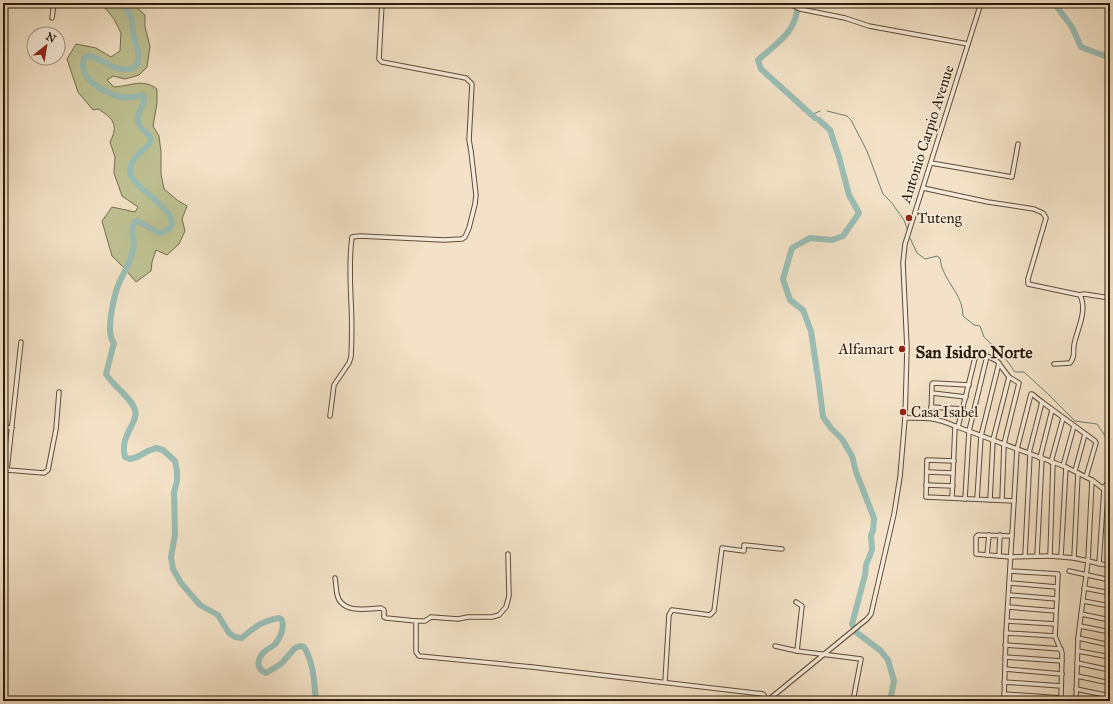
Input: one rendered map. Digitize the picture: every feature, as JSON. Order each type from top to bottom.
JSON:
[{"type":"street","points":[[52,18],[54,3]]},
{"type":"street","points":[[330,416],[334,385],[352,357],[350,282],[352,237],[360,236],[444,240],[462,239],[465,237],[469,228],[475,204],[476,195],[469,140],[472,84],[466,78],[382,62],[379,59],[382,3]]},
{"type":"street","points":[[788,3],[800,9],[845,18],[869,26],[968,44]]},
{"type":"street","name":"Antonio Carpio Avenue","points":[[767,701],[867,619],[871,614],[894,514],[900,477],[905,418],[907,348],[903,263],[906,244],[910,225],[932,163],[981,3]]},
{"type":"street","points":[[932,163],[1012,177],[1018,144]]},
{"type":"street","points":[[923,188],[988,202],[1034,209],[1043,213],[1046,218],[1028,279],[1028,284],[1080,295],[1084,294],[1110,298]]},
{"type":"street","points":[[1054,364],[1070,363],[1074,359],[1074,346],[1082,317],[1083,302],[1080,295]]},
{"type":"street","points":[[21,342],[12,428],[5,469],[44,473],[48,470],[56,429],[59,392]]},
{"type":"street","points":[[952,498],[957,427],[963,409],[976,354],[979,352],[997,361],[1009,377],[1019,383],[1004,444],[1002,500]]},
{"type":"street","points":[[965,499],[969,431],[987,356]]},
{"type":"street","points":[[977,499],[981,436],[999,363]]},
{"type":"street","points":[[990,500],[992,440],[1009,377]]},
{"type":"street","points":[[931,418],[932,384],[935,382],[969,385]]},
{"type":"street","points":[[932,394],[966,397]]},
{"type":"street","points":[[1004,701],[1005,645],[1017,449],[1031,394],[1096,442],[1086,477]]},
{"type":"street","points":[[1025,556],[1029,454],[1042,402]]},
{"type":"street","points":[[931,407],[963,409]]},
{"type":"street","points":[[1037,556],[1041,458],[1052,410]]},
{"type":"street","points":[[905,418],[940,419],[957,427],[1077,472],[1092,480],[1110,494]]},
{"type":"street","points":[[1050,556],[1052,462],[1063,418]]},
{"type":"street","points":[[3,426],[12,428]]},
{"type":"street","points":[[1061,556],[1064,467],[1074,426]]},
{"type":"street","points":[[1074,558],[1077,472],[1085,434]]},
{"type":"street","points":[[954,461],[927,460],[926,497],[1014,501]]},
{"type":"street","points":[[926,472],[953,473]]},
{"type":"street","points":[[1076,701],[1078,638],[1088,561],[1092,480]]},
{"type":"street","points":[[1100,564],[1103,488],[1110,481]]},
{"type":"street","points":[[926,485],[953,486]]},
{"type":"street","points":[[1012,536],[978,535],[976,537],[976,554],[1011,557],[1061,556],[1110,566]]},
{"type":"street","points":[[987,555],[989,535]]},
{"type":"street","points":[[999,556],[1000,536]]},
{"type":"street","points":[[665,682],[669,615],[672,610],[710,615],[714,612],[722,548],[744,551],[744,545],[782,549]]},
{"type":"street","points":[[336,578],[337,595],[346,607],[351,609],[381,608],[384,610],[384,617],[386,618],[425,621],[430,616],[458,619],[468,617],[492,617],[499,615],[506,607],[509,596],[508,554]]},
{"type":"street","points":[[1004,694],[1061,700],[1062,653],[1055,636],[1058,574],[1010,571]]},
{"type":"street","points":[[1069,571],[1110,580]]},
{"type":"street","points":[[1009,583],[1057,587]]},
{"type":"street","points":[[1084,588],[1110,593]]},
{"type":"street","points":[[1008,595],[1056,599]]},
{"type":"street","points":[[1083,601],[1110,606]]},
{"type":"street","points":[[796,602],[802,606],[797,651]]},
{"type":"street","points":[[1008,607],[1056,611]]},
{"type":"street","points":[[1081,614],[1110,620]]},
{"type":"street","points":[[416,621],[416,652],[419,656],[532,667],[763,694],[767,701]]},
{"type":"street","points":[[1007,621],[1055,624]]},
{"type":"street","points":[[1080,626],[1110,632]]},
{"type":"street","points":[[1006,633],[1055,636]]},
{"type":"street","points":[[1078,638],[1110,645]]},
{"type":"street","points":[[1005,645],[1060,649]]},
{"type":"street","points":[[775,646],[797,651],[861,660],[853,701]]},
{"type":"street","points":[[1078,651],[1110,658]]},
{"type":"street","points":[[1005,657],[1062,661]]},
{"type":"street","points":[[1077,664],[1110,670]]},
{"type":"street","points":[[1005,669],[1062,674]]},
{"type":"street","points":[[1077,676],[1110,683]]},
{"type":"street","points":[[1004,682],[1061,686]]},
{"type":"street","points":[[1076,689],[1110,696]]},
{"type":"green space","points":[[101,3],[133,3],[145,15],[145,27],[150,46],[147,67],[139,75],[125,79],[113,76],[107,80],[114,87],[142,83],[157,89],[157,103],[153,126],[159,136],[161,174],[164,189],[187,206],[182,219],[185,231],[179,244],[167,255],[156,250],[151,271],[136,282],[112,256],[102,221],[112,207],[135,212],[138,207],[122,196],[114,173],[115,157],[110,142],[114,131],[113,122],[98,109],[93,110],[78,92],[67,59],[76,44],[96,48],[111,57],[120,51],[121,33],[114,19]]},
{"type":"waterway","points":[[122,3],[131,16],[134,38],[138,51],[138,62],[134,68],[122,69],[111,66],[90,56],[85,57],[83,65],[84,72],[93,83],[114,95],[121,97],[135,97],[143,95],[144,102],[139,113],[138,121],[141,127],[151,138],[149,145],[138,154],[134,160],[130,173],[133,180],[160,204],[172,220],[170,227],[161,233],[136,221],[132,230],[134,241],[132,254],[115,293],[110,331],[111,338],[114,343],[106,374],[126,396],[135,410],[134,420],[125,442],[125,457],[130,459],[137,457],[156,448],[163,450],[175,461],[177,471],[177,481],[174,492],[175,535],[171,557],[173,569],[181,583],[200,605],[218,615],[229,633],[235,637],[242,638],[254,628],[269,621],[279,618],[282,620],[282,632],[278,641],[262,654],[259,661],[260,668],[266,673],[281,664],[295,648],[300,646],[304,647],[312,666],[316,701]]},
{"type":"waterway","points":[[798,3],[797,13],[790,29],[779,42],[758,60],[761,69],[815,118]]},
{"type":"waterway","points":[[1054,3],[1072,27],[1081,47],[1110,58]]},
{"type":"waterway","points":[[811,115],[820,111]]},
{"type":"waterway","points":[[827,111],[847,116],[851,120],[867,151],[883,194],[904,220],[908,231]]},
{"type":"waterway","points":[[819,120],[830,130],[849,195],[859,213],[843,236],[832,240],[810,238],[792,248],[783,279],[790,300],[803,310],[811,331],[823,417],[842,439],[852,456],[856,472],[874,518],[873,531],[871,535],[872,550],[866,565],[865,575],[852,624],[856,632],[881,651],[888,660],[894,681],[890,701]]},
{"type":"waterway","points":[[909,236],[917,253],[925,259],[937,256],[940,258],[942,269],[961,303],[963,316],[974,325],[980,326],[984,337],[1003,355],[1015,372],[1024,372],[1075,421],[1097,424],[1110,443]]},
{"type":"place","name":"Tuteng","points":[[909,218]]},
{"type":"place","name":"Alfamart","points":[[902,349]]},
{"type":"place","name":"Casa Isabel","points":[[903,412]]},
{"type":"district","name":"San Isidro Norte","points":[[974,352]]}]
